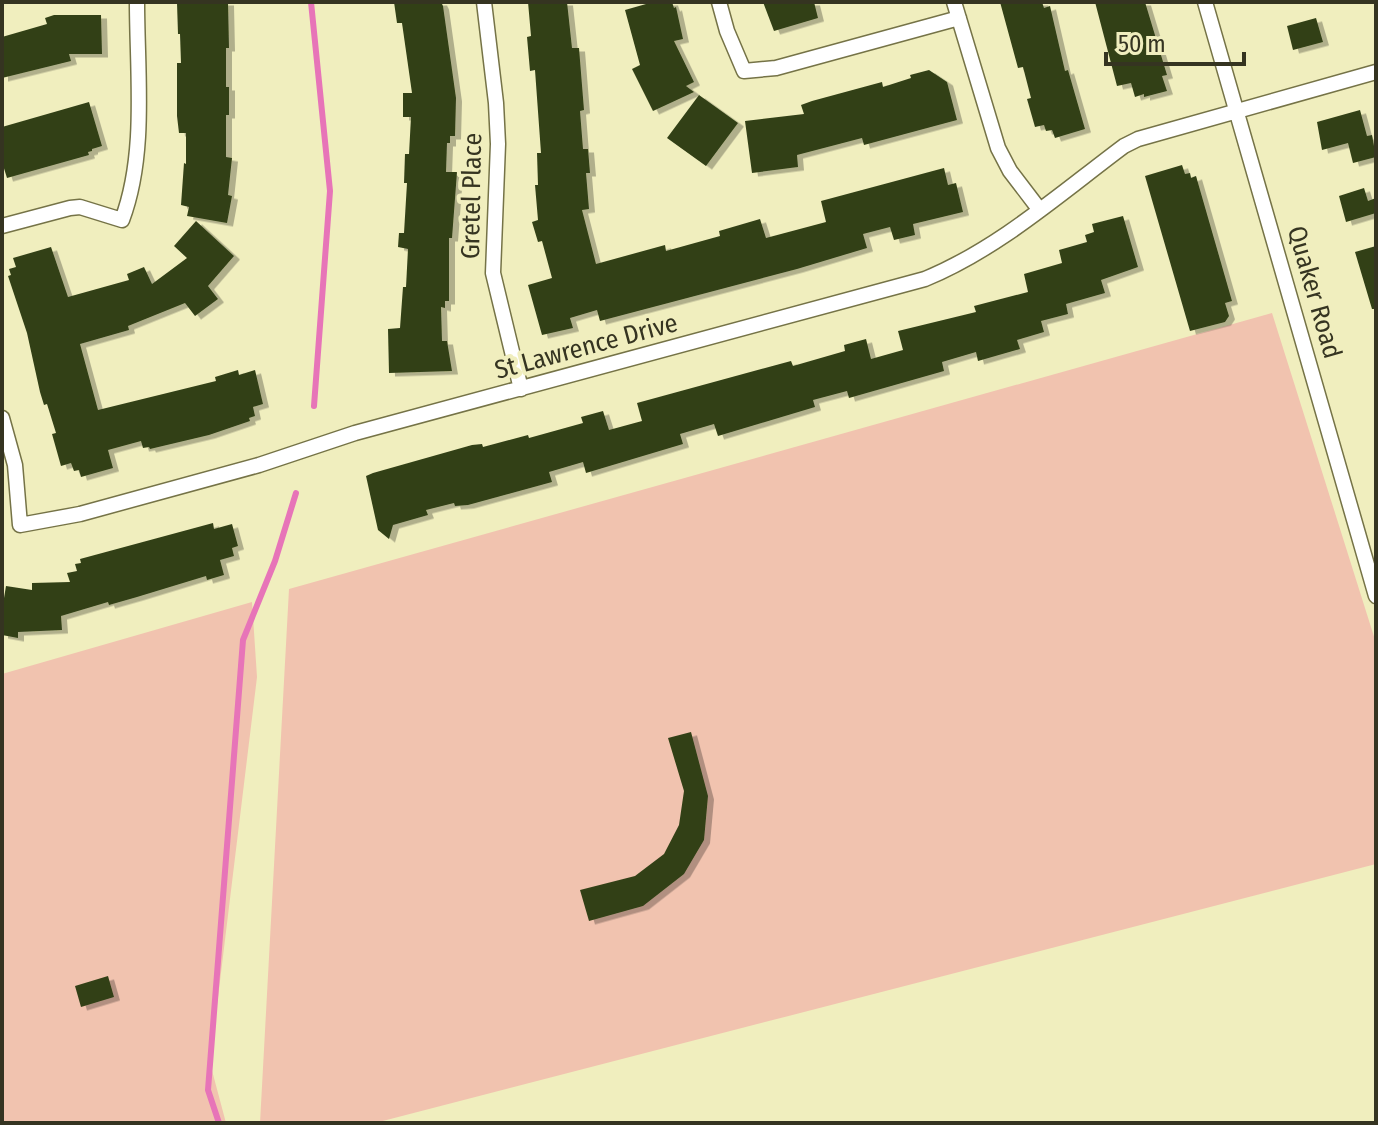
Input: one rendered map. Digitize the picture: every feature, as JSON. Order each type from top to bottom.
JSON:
[{"type":"street","points":[[2,226],[80,207],[122,220],[133,193],[137,164],[137,2]]},
{"type":"street","name":"Gretel Place","points":[[484,2],[498,144],[493,273],[521,389]]},
{"type":"street","points":[[719,2],[744,71],[776,68],[959,18]]},
{"type":"street","points":[[954,2],[998,148],[1010,171],[1039,209]]},
{"type":"street","name":"Quaker Road","points":[[1205,2],[1376,596]]},
{"type":"street","name":"St Lawrence Drive","points":[[2,418],[15,465],[20,525],[110,506],[259,465],[355,433],[925,279],[985,249],[1124,146],[1138,139],[1376,72]]},
{"type":"shaded area","points":[[1272,313],[1376,643],[1376,864],[375,1123],[260,1123],[289,589]]},
{"type":"shaded area","points":[[252,602],[257,677],[210,1063],[226,1123],[2,1123],[2,674]]},
{"type":"building","points":[[179,2],[228,2],[226,87],[229,87],[229,115],[226,115],[226,157],[232,158],[228,195],[232,196],[227,223],[187,216],[189,207],[181,205],[186,133],[179,133],[177,116],[177,63],[181,63]]},
{"type":"building","points":[[394,2],[441,2],[443,6],[456,98],[455,136],[450,136],[450,143],[447,143],[446,172],[457,172],[452,238],[449,238],[449,301],[445,301],[445,308],[441,307],[442,341],[447,341],[452,371],[389,373],[388,329],[400,328],[403,287],[406,287],[408,249],[398,247],[399,233],[404,233],[405,154],[409,154],[411,117],[403,117],[403,93],[412,93],[402,23],[397,23]]},
{"type":"building","points":[[528,2],[567,2],[572,48],[579,48],[584,110],[580,111],[583,149],[588,149],[590,173],[586,173],[589,209],[582,210],[596,264],[665,245],[666,251],[720,236],[719,231],[760,219],[766,238],[826,222],[821,201],[944,168],[948,185],[956,183],[963,212],[913,224],[915,235],[894,240],[890,227],[863,234],[867,248],[600,321],[597,310],[570,318],[573,328],[542,335],[528,285],[552,278],[542,241],[538,242],[532,222],[538,220],[535,185],[538,185],[537,153],[541,153],[535,70],[530,71],[527,37],[531,36]]},
{"type":"building","points":[[653,2],[672,2],[676,7],[683,39],[674,41],[694,82],[686,86],[694,92],[653,111],[632,69],[640,65],[625,10]]},
{"type":"building","points":[[763,2],[814,2],[818,18],[774,31]]},
{"type":"building","points":[[1000,2],[1042,2],[1044,8],[1050,6],[1065,71],[1068,70],[1085,129],[1055,138],[1052,130],[1046,131],[1044,125],[1035,127],[1023,67],[1018,68]]},
{"type":"building","points":[[1095,2],[1145,2],[1167,75],[1162,76],[1167,91],[1135,97],[1131,83],[1117,86]]},
{"type":"building","points":[[54,15],[101,15],[102,54],[69,54],[71,61],[2,78],[2,37],[47,24],[45,18]]},
{"type":"building","points":[[1316,18],[1323,42],[1293,50],[1287,26]]},
{"type":"building","points":[[929,70],[947,82],[957,120],[864,145],[862,138],[797,155],[798,167],[752,173],[745,121],[804,114],[801,105],[812,101],[882,82],[883,87]]},
{"type":"building","points":[[699,95],[738,123],[706,166],[667,138]]},
{"type":"building","points":[[89,102],[102,146],[92,149],[89,155],[7,178],[2,162],[2,127]]},
{"type":"building","points":[[1360,110],[1367,136],[1372,135],[1376,157],[1353,163],[1348,143],[1322,150],[1317,122]]},
{"type":"building","points":[[1182,165],[1185,174],[1190,173],[1191,178],[1196,176],[1232,301],[1225,303],[1229,316],[1225,322],[1190,331],[1145,176]]},
{"type":"building","points":[[1364,188],[1368,201],[1376,198],[1376,213],[1346,222],[1339,196]]},
{"type":"building","points":[[1123,216],[1138,267],[1101,280],[1105,293],[1066,304],[1068,314],[1041,321],[1044,332],[1017,340],[1020,349],[978,361],[976,352],[942,362],[944,371],[849,398],[847,391],[813,400],[815,407],[718,436],[714,424],[680,434],[683,444],[586,473],[583,462],[549,472],[552,482],[468,505],[455,506],[454,503],[426,510],[428,515],[393,525],[389,539],[378,530],[366,476],[373,473],[472,445],[482,444],[483,447],[528,435],[529,438],[583,423],[581,417],[603,411],[609,430],[642,421],[637,403],[791,361],[793,366],[845,351],[844,345],[866,339],[871,359],[903,350],[898,331],[976,312],[974,306],[1028,292],[1024,274],[1062,263],[1059,250],[1087,242],[1085,235],[1094,232],[1092,224]]},
{"type":"building","points":[[196,221],[234,256],[208,286],[218,299],[195,316],[185,303],[128,326],[129,330],[80,344],[98,410],[216,381],[215,377],[238,370],[239,375],[255,370],[263,404],[253,407],[255,416],[249,418],[250,421],[209,435],[150,449],[143,448],[141,441],[108,450],[113,468],[81,477],[79,470],[74,471],[71,463],[61,466],[52,434],[56,433],[40,392],[27,333],[8,276],[11,275],[9,269],[16,267],[13,258],[51,247],[68,297],[129,280],[127,274],[144,267],[152,284],[187,258],[174,246]]},
{"type":"building","points":[[1376,246],[1376,309],[1372,309],[1355,252]]},
{"type":"building","points":[[213,523],[214,529],[232,524],[238,546],[232,548],[234,556],[220,560],[224,575],[207,580],[206,576],[61,616],[62,630],[18,632],[18,638],[2,635],[2,597],[6,586],[32,590],[32,583],[70,582],[67,573],[77,571],[75,564],[81,563],[80,559]]},
{"type":"building","points":[[691,732],[708,796],[704,840],[684,874],[643,906],[589,921],[580,890],[635,876],[664,854],[679,825],[684,791],[668,738]]},
{"type":"building","points":[[108,976],[114,997],[81,1007],[75,986]]},
{"type":"waterway","points":[[311,2],[330,191],[314,406]]},
{"type":"waterway","points":[[219,1123],[208,1090],[243,640],[275,561],[296,493]]}]
